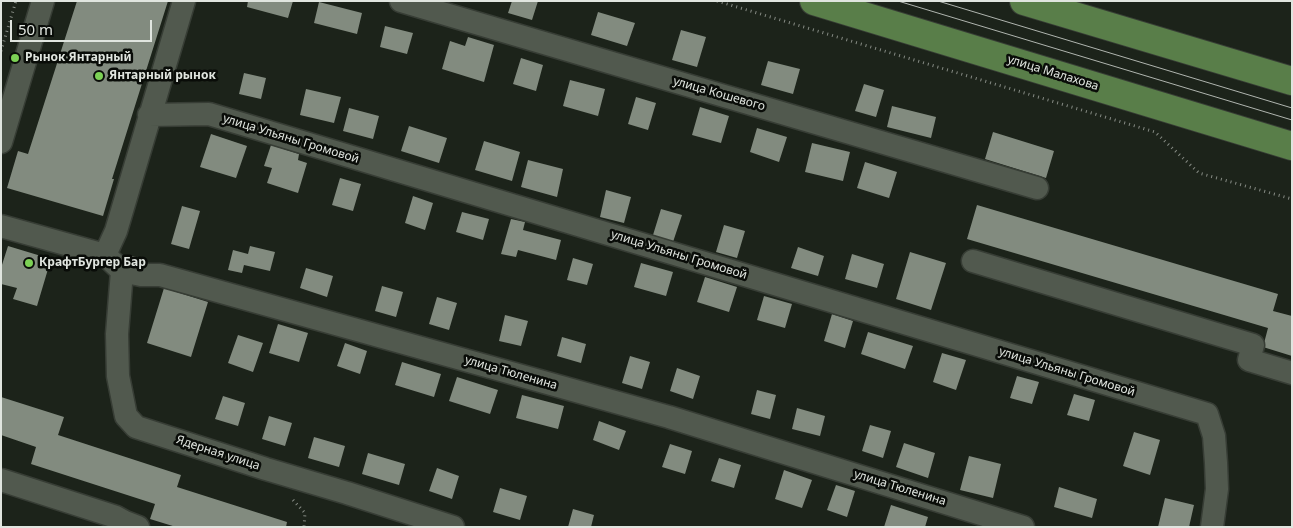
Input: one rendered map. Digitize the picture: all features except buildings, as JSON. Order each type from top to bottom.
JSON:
[{"type":"main road","name":"улица Малахова","points":[[814,1],[1292,146]]},
{"type":"main road","points":[[1024,1],[1292,81]]},
{"type":"street","points":[[1,142],[43,1]]},
{"type":"street","points":[[105,255],[116,231],[184,1]]},
{"type":"street","name":"улица Кошевого","points":[[401,1],[1037,188]]},
{"type":"street","name":"улица Ульяны Громовой","points":[[149,115],[209,114],[1206,414],[1214,436],[1216,463],[1217,489],[1212,527]]},
{"type":"street","points":[[1,226],[105,255],[122,271]]},
{"type":"street","points":[[973,261],[1254,345],[1249,360],[1292,373]]},
{"type":"street","name":"Ядерная улица","points":[[122,271],[117,334],[118,376],[126,416],[136,427],[453,527]]},
{"type":"street","name":"улица Тюленина","points":[[122,271],[141,275],[160,275],[669,416],[1023,527]]},
{"type":"street","points":[[1,480],[116,517],[138,527]]},
{"type":"path","points":[[1,51],[16,1]]},
{"type":"path","points":[[717,1],[1154,132],[1199,173],[1292,199]]},
{"type":"tram line","points":[[898,1],[1292,120]]},
{"type":"tram line","points":[[938,1],[1292,108]]},
{"type":"place","name":"Рынок Янтарный","points":[[15,58]]},
{"type":"place","name":"Янтарный рынок","points":[[99,76]]},
{"type":"place","name":"КрафтБургер Бар","points":[[29,263]]}]
